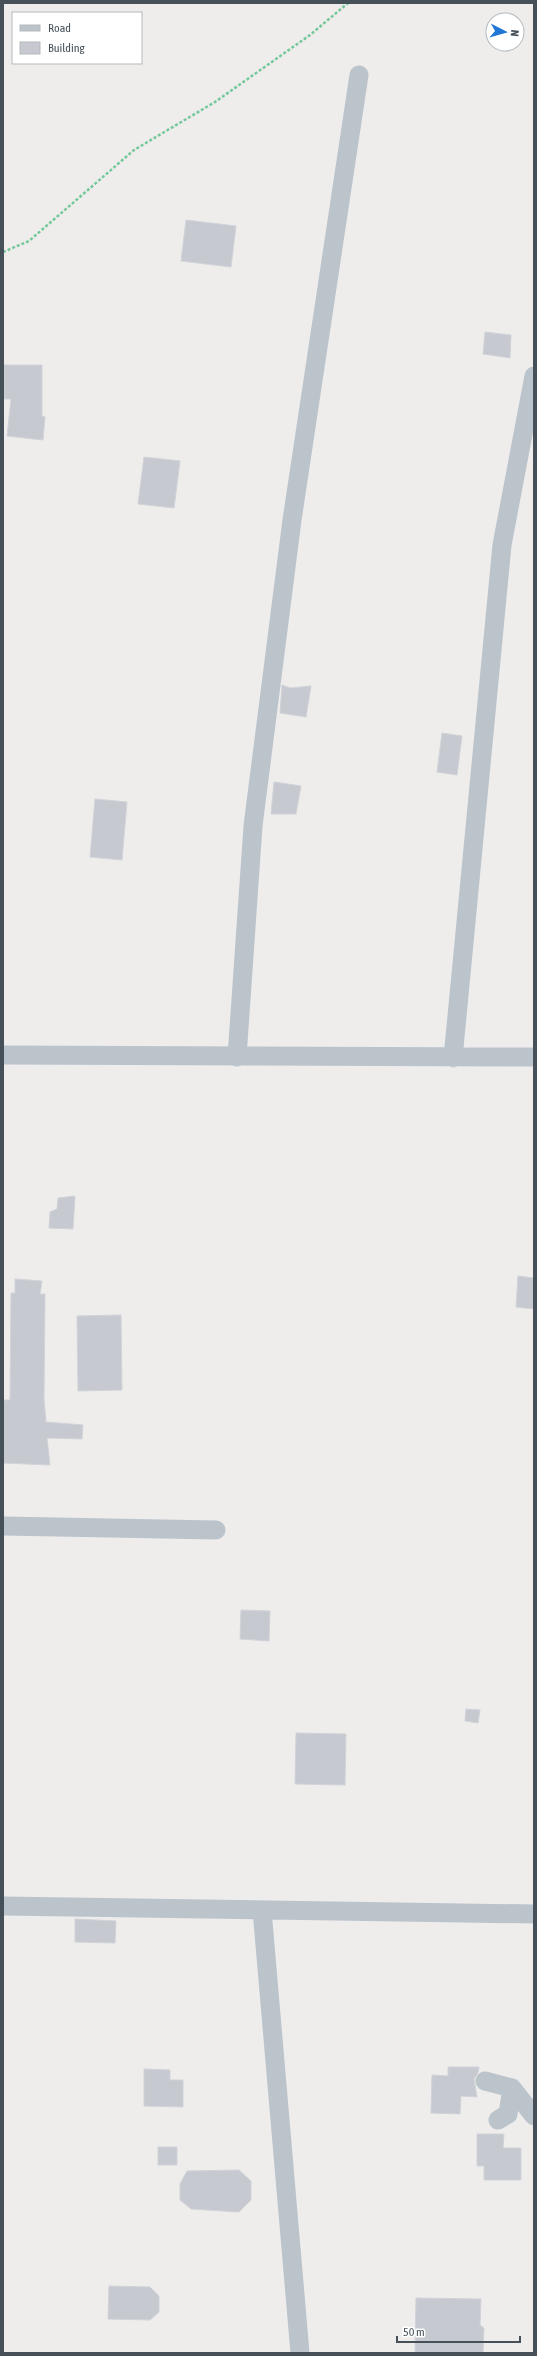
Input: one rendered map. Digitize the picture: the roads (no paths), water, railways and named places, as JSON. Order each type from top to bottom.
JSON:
[{"type":"street","points":[[236,1057],[252,826],[292,520],[359,75]]},
{"type":"street","points":[[453,1058],[502,545],[534,376]]},
{"type":"street","points":[[3,1055],[453,1058],[534,1057]]},
{"type":"street","points":[[3,1526],[216,1530]]},
{"type":"street","points":[[3,1906],[534,1914]]},
{"type":"street","points":[[262,1910],[300,2353]]},
{"type":"street","points":[[485,2081],[512,2088],[534,2116]]},
{"type":"street","points":[[498,2120],[508,2114],[512,2088]]}]
